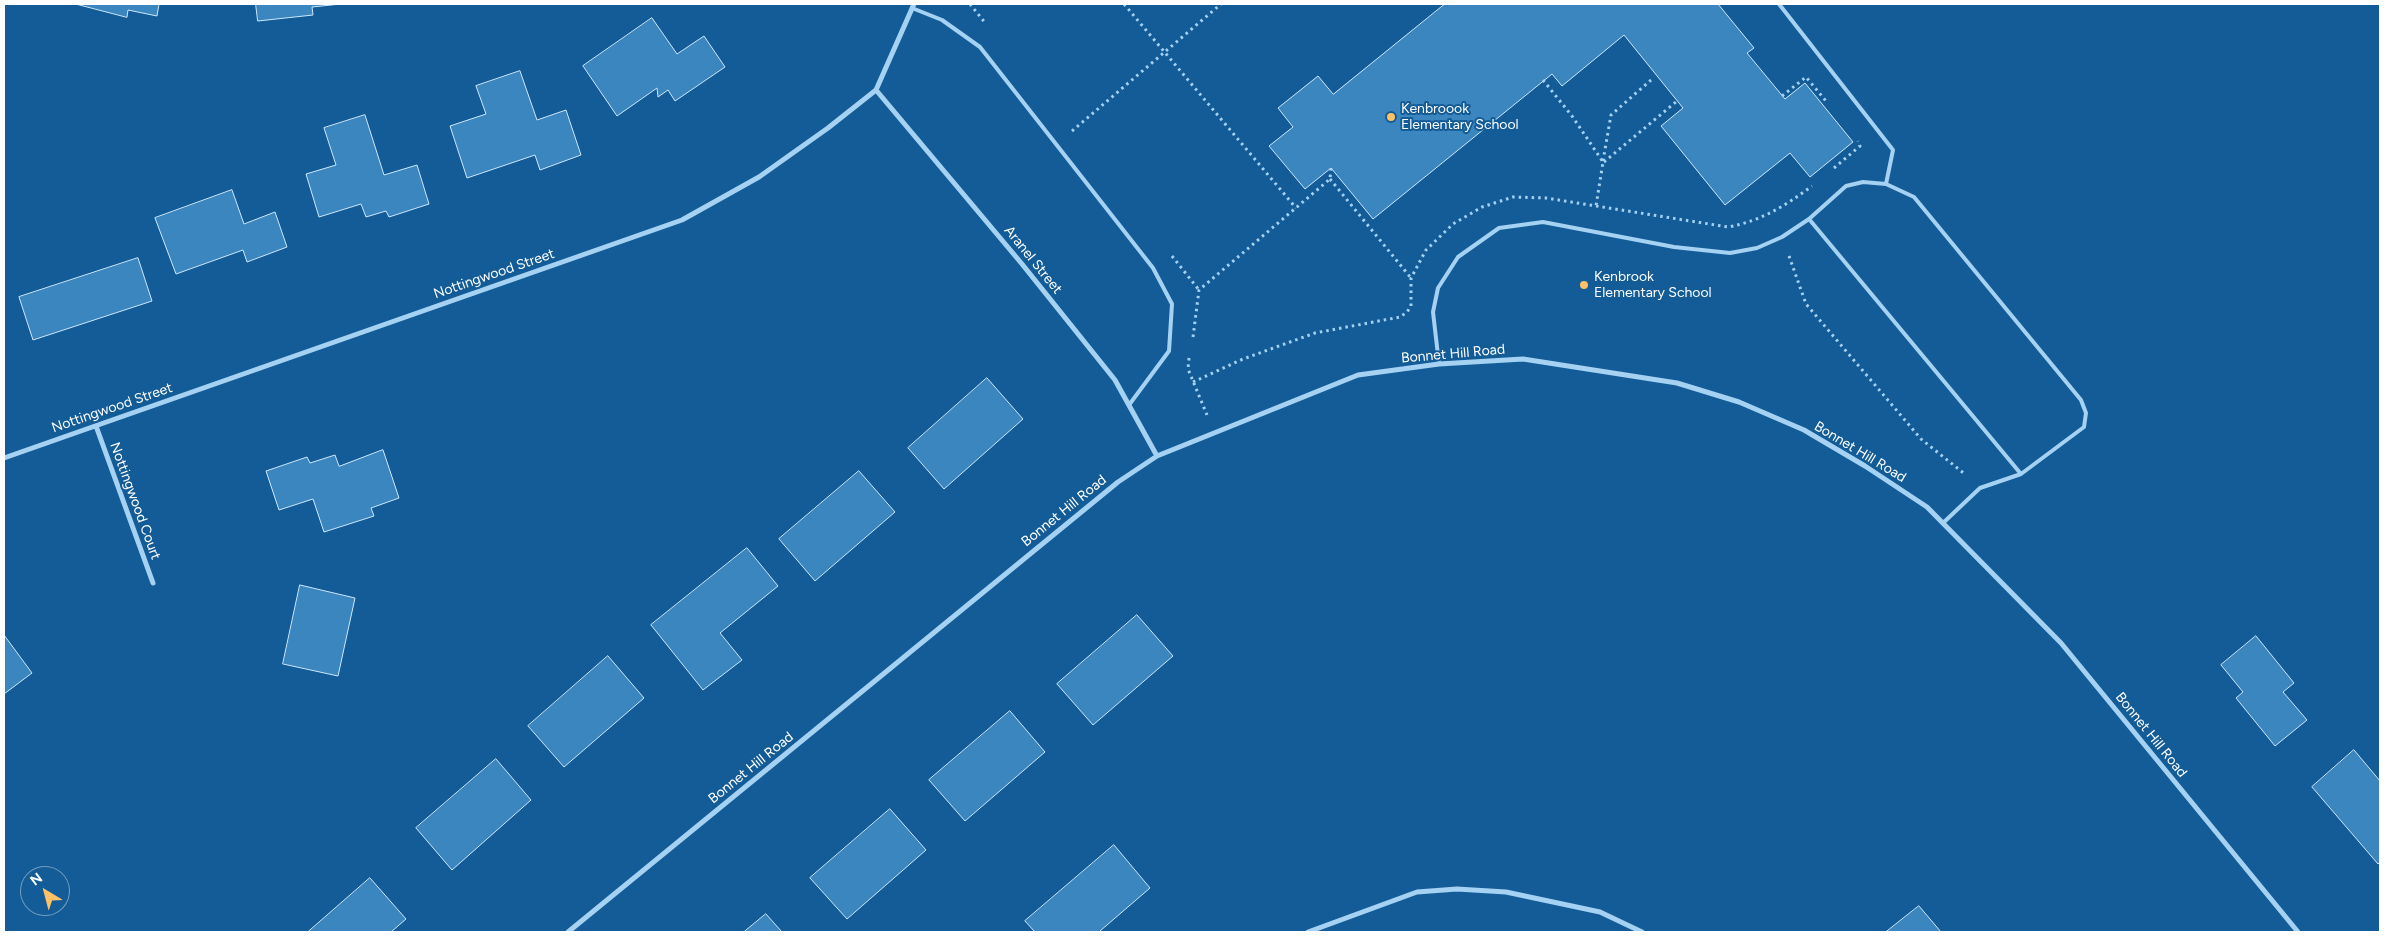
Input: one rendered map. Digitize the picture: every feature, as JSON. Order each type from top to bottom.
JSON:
[{"type":"street","name":"Nottingwood Street","points":[[4,458],[682,220],[760,177],[828,128],[876,90],[913,6]]},
{"type":"street","name":"Aranel Street","points":[[876,90],[1022,264],[1115,380],[1157,456]]},
{"type":"street","name":"Bonnet Hill Road","points":[[568,932],[1118,482],[1157,456],[1358,375],[1439,364],[1523,359],[1677,383],[1739,402],[1804,430],[1865,466],[1927,507],[2061,643],[2298,932]]},
{"type":"street","name":"Nottingwood Court","points":[[96,426],[153,583]]},
{"type":"street","points":[[1308,932],[1357,916],[1417,892],[1457,889],[1506,892],[1600,912],[1642,932]]},
{"type":"lane","points":[[1779,4],[1893,150],[1886,184]]},
{"type":"lane","points":[[913,6],[942,20],[980,47],[1153,268],[1172,304],[1169,351],[1129,405]]},
{"type":"lane","points":[[1439,364],[1433,312],[1438,288],[1458,257],[1499,228],[1543,222],[1674,247],[1730,253],[1758,248],[1782,237],[1809,219],[1846,186],[1863,182],[1886,184],[1914,197],[2081,400],[2086,413],[2084,427],[2021,474],[1980,488],[1943,522]]},
{"type":"lane","points":[[1809,219],[2021,474]]},
{"type":"path","points":[[1124,4],[1296,208]]},
{"type":"path","points":[[1072,131],[1221,4]]},
{"type":"path","points":[[1782,96],[1806,77],[1829,105]]},
{"type":"path","points":[[1543,80],[1572,116],[1603,162]]},
{"type":"path","points":[[1590,231],[1611,114],[1651,80]]},
{"type":"path","points":[[1603,162],[1678,101]]},
{"type":"path","points":[[1832,169],[1860,146],[1852,134]]},
{"type":"path","points":[[1192,343],[1199,290],[1330,179],[1331,168]]},
{"type":"path","points":[[1330,179],[1411,278]]},
{"type":"path","points":[[1193,382],[1243,359],[1316,333],[1400,317],[1407,312],[1410,306],[1411,278],[1426,250],[1453,224],[1482,207],[1512,197],[1546,198],[1728,227],[1749,224],[1774,213],[1818,181]]},
{"type":"path","points":[[1782,237],[1806,304],[1921,439],[1955,465],[1980,488]]},
{"type":"path","points":[[1190,352],[1188,370],[1214,432]]},
{"type":"building","points":[[76,4],[159,4],[157,16],[128,10],[127,17]]},
{"type":"building","points":[[256,4],[341,4],[312,7],[313,15],[258,21]]},
{"type":"building","name":"Kenbroook Elementary School","points":[[1445,4],[1718,4],[1754,48],[1747,53],[1785,99],[1805,83],[1853,142],[1810,177],[1790,153],[1725,205],[1661,126],[1683,108],[1624,35],[1562,86],[1552,74],[1373,219],[1331,168],[1305,189],[1269,146],[1293,127],[1278,108],[1318,76],[1333,94]]},
{"type":"building","points":[[652,18],[677,54],[704,36],[725,67],[675,101],[668,90],[658,97],[657,88],[617,116],[583,66]]},
{"type":"building","points":[[520,71],[537,120],[566,110],[581,155],[540,170],[535,155],[467,178],[450,126],[486,114],[476,86]]},
{"type":"building","points":[[365,115],[384,175],[417,165],[429,204],[389,217],[386,211],[366,217],[361,204],[319,217],[306,174],[336,165],[324,128]]},
{"type":"building","points":[[232,190],[244,224],[275,212],[287,247],[247,262],[243,250],[176,274],[155,218]]},
{"type":"building","points":[[138,258],[152,301],[33,340],[19,297]]},
{"type":"building","points":[[987,378],[1023,419],[944,489],[908,448]]},
{"type":"building","points":[[383,450],[399,498],[371,508],[374,516],[324,532],[313,499],[279,510],[266,471],[307,457],[310,463],[335,455],[339,466]]},
{"type":"building","points":[[859,471],[895,512],[815,581],[779,539]]},
{"type":"building","points":[[747,548],[778,586],[720,633],[742,660],[703,690],[651,625]]},
{"type":"building","points":[[300,585],[355,598],[338,676],[283,664]]},
{"type":"building","points":[[1137,615],[1173,656],[1093,725],[1057,684]]},
{"type":"building","points":[[4,635],[32,673],[4,694]]},
{"type":"building","points":[[2256,636],[2294,683],[2283,692],[2307,720],[2275,746],[2236,698],[2243,692],[2221,665]]},
{"type":"building","points":[[608,656],[644,698],[564,767],[528,726]]},
{"type":"building","points":[[1010,711],[1045,752],[965,821],[929,780]]},
{"type":"building","points":[[2354,750],[2380,781],[2380,862],[2378,864],[2312,787]]},
{"type":"building","points":[[496,759],[531,800],[452,870],[416,828]]},
{"type":"building","points":[[890,809],[926,850],[847,919],[810,878]]},
{"type":"building","points":[[1114,845],[1150,888],[1101,932],[1035,932],[1025,921]]},
{"type":"building","points":[[370,878],[406,919],[391,932],[308,932]]},
{"type":"building","points":[[1919,906],[1941,932],[1886,932]]},
{"type":"building","points":[[766,914],[782,932],[744,932]]},
{"type":"place","name":"Kenbroook Elementary School","points":[[1391,117]]},
{"type":"place","name":"Kenbrook Elementary School","points":[[1584,285]]}]
